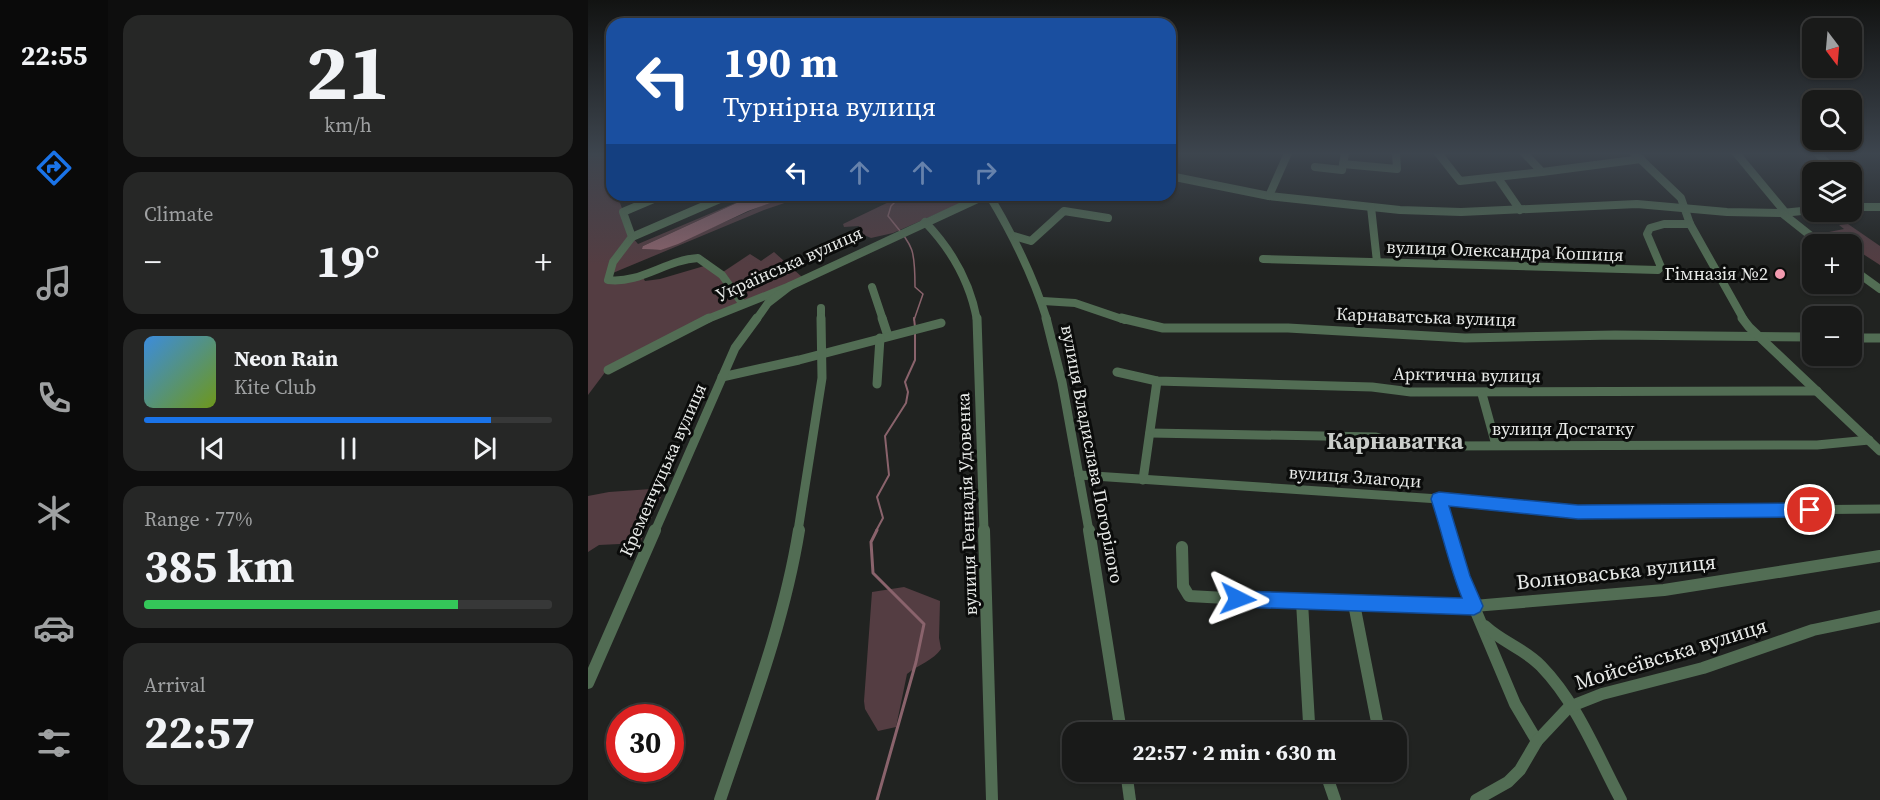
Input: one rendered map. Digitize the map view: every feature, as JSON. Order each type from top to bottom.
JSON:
[{"type":"street","points":[[1239,190],[1269,196],[1371,207],[1461,212],[1636,204],[1667,204],[1727,212],[1802,211]]},
{"type":"street","points":[[1269,196],[1272,190]]},
{"type":"street","points":[[1506,190],[1520,210]]},
{"type":"street","points":[[1675,190],[1686,208],[1690,224],[1741,316],[1880,451]]},
{"type":"street","points":[[1766,190],[1783,212],[1809,234]]},
{"type":"street","points":[[632,237],[622,212],[649,201]]},
{"type":"street","points":[[715,201],[632,237],[614,259],[609,269],[609,280],[625,280],[681,259],[698,258],[722,275],[742,303]]},
{"type":"street","name":"Українська вулиця","points":[[608,370],[699,322],[742,303],[790,286],[892,236],[973,201]]},
{"type":"street","name":"вулиця Владислава Погорілого","points":[[991,201],[1014,236],[1043,301],[1068,410],[1100,589],[1120,722]]},
{"type":"street","points":[[1862,206],[1880,207]]},
{"type":"street","points":[[1371,207],[1377,262]]},
{"type":"street","points":[[1014,236],[1031,242],[1064,211],[1108,218]]},
{"type":"street","name":"вулиця Геннадія Удовенка","points":[[926,222],[937,233],[954,259],[975,309],[978,326],[992,800]]},
{"type":"street","name":"вулиця Олександра Кошиця","points":[[1263,259],[1658,270],[1661,267],[1647,234],[1650,228],[1664,224],[1690,224]]},
{"type":"street","points":[[1862,276],[1880,289]]},
{"type":"street","name":"Кременчуцька вулиця","points":[[588,683],[735,348],[752,321],[768,303],[790,286]]},
{"type":"street","points":[[872,287],[884,337],[877,384]]},
{"type":"street","name":"Карнаватська вулиця","points":[[1043,301],[1075,303],[1136,323],[1163,328],[1288,328],[1465,338],[1615,334],[1802,337]]},
{"type":"street","points":[[720,800],[767,661],[792,572],[822,378],[821,308]]},
{"type":"street","points":[[722,377],[941,323]]},
{"type":"street","points":[[1862,338],[1880,338]]},
{"type":"street","name":"Арктична вулиця","points":[[1117,372],[1157,381],[1360,387],[1411,392],[1482,394],[1817,391]]},
{"type":"street","points":[[1143,480],[1157,381]]},
{"type":"street","points":[[1482,394],[1496,445]]},
{"type":"street","name":"вулиця Достатку","points":[[1150,434],[1376,437],[1399,444],[1431,446],[1817,445],[1869,441]]},
{"type":"street","name":"вулиця Злагоди","points":[[1079,475],[1439,499],[1578,512],[1880,509]]},
{"type":"street","points":[[1439,499],[1453,540],[1461,576],[1523,720],[1537,741]]},
{"type":"street","name":"Волноваська вулиця","points":[[1182,547],[1183,586],[1189,596],[1354,604],[1474,606],[1664,590],[1880,556]]},
{"type":"street","points":[[1302,602],[1309,722]]},
{"type":"street","points":[[1354,604],[1377,722]]},
{"type":"street","name":"Мойсеївська вулиця","points":[[1476,800],[1508,782],[1520,770],[1537,741],[1569,707],[1602,694],[1703,668],[1813,630],[1880,616]]},
{"type":"street","points":[[1480,621],[1493,635],[1530,657],[1541,667],[1569,707],[1621,800]]},
{"type":"street","points":[[1128,782],[1130,800]]},
{"type":"street","points":[[1329,782],[1335,800]]},
{"type":"shaded area","points":[[588,190],[606,190],[606,201],[619,201],[632,237],[638,244],[741,201],[643,246],[643,249],[661,250],[761,206],[775,201],[790,201],[608,275],[609,280],[641,274],[645,281],[660,279],[711,264],[723,272],[750,254],[761,261],[774,252],[802,277],[609,367],[588,395]]},
{"type":"shaded area","points":[[741,201],[776,201],[661,250],[642,249],[643,246]]},
{"type":"shaded area","points":[[891,201],[966,201],[893,233],[871,238],[859,233],[859,226],[844,227],[843,224]]},
{"type":"shaded area","points":[[1848,224],[1880,246],[1880,265],[1862,253],[1862,234],[1832,234],[1829,232],[1844,229],[1839,225]]},
{"type":"shaded area","points":[[665,488],[640,543],[599,545],[588,552],[588,496],[609,492]]},
{"type":"shaded area","points":[[904,587],[940,601],[941,649],[907,674],[896,727],[878,731],[865,709],[864,701],[872,592]]},
{"type":"waterway","points":[[896,201],[891,206],[888,216],[908,241],[913,255],[915,287],[923,294],[914,320]]},
{"type":"waterway","points":[[914,320],[915,327]]},
{"type":"waterway","points":[[876,531],[883,518],[877,497],[889,475],[885,436],[906,403],[908,392],[905,382],[915,360],[915,334]]},
{"type":"waterway","points":[[877,530],[871,542],[873,573],[924,624],[916,662],[877,800]]},
{"type":"place","name":"Гімназія №2","points":[[1780,274]]},
{"type":"district","name":"Карнаватка","points":[[1395,441]]},
{"type":"route","points":[[1238,599],[1474,606],[1461,576],[1453,540],[1439,499],[1578,512],[1810,510]]}]
